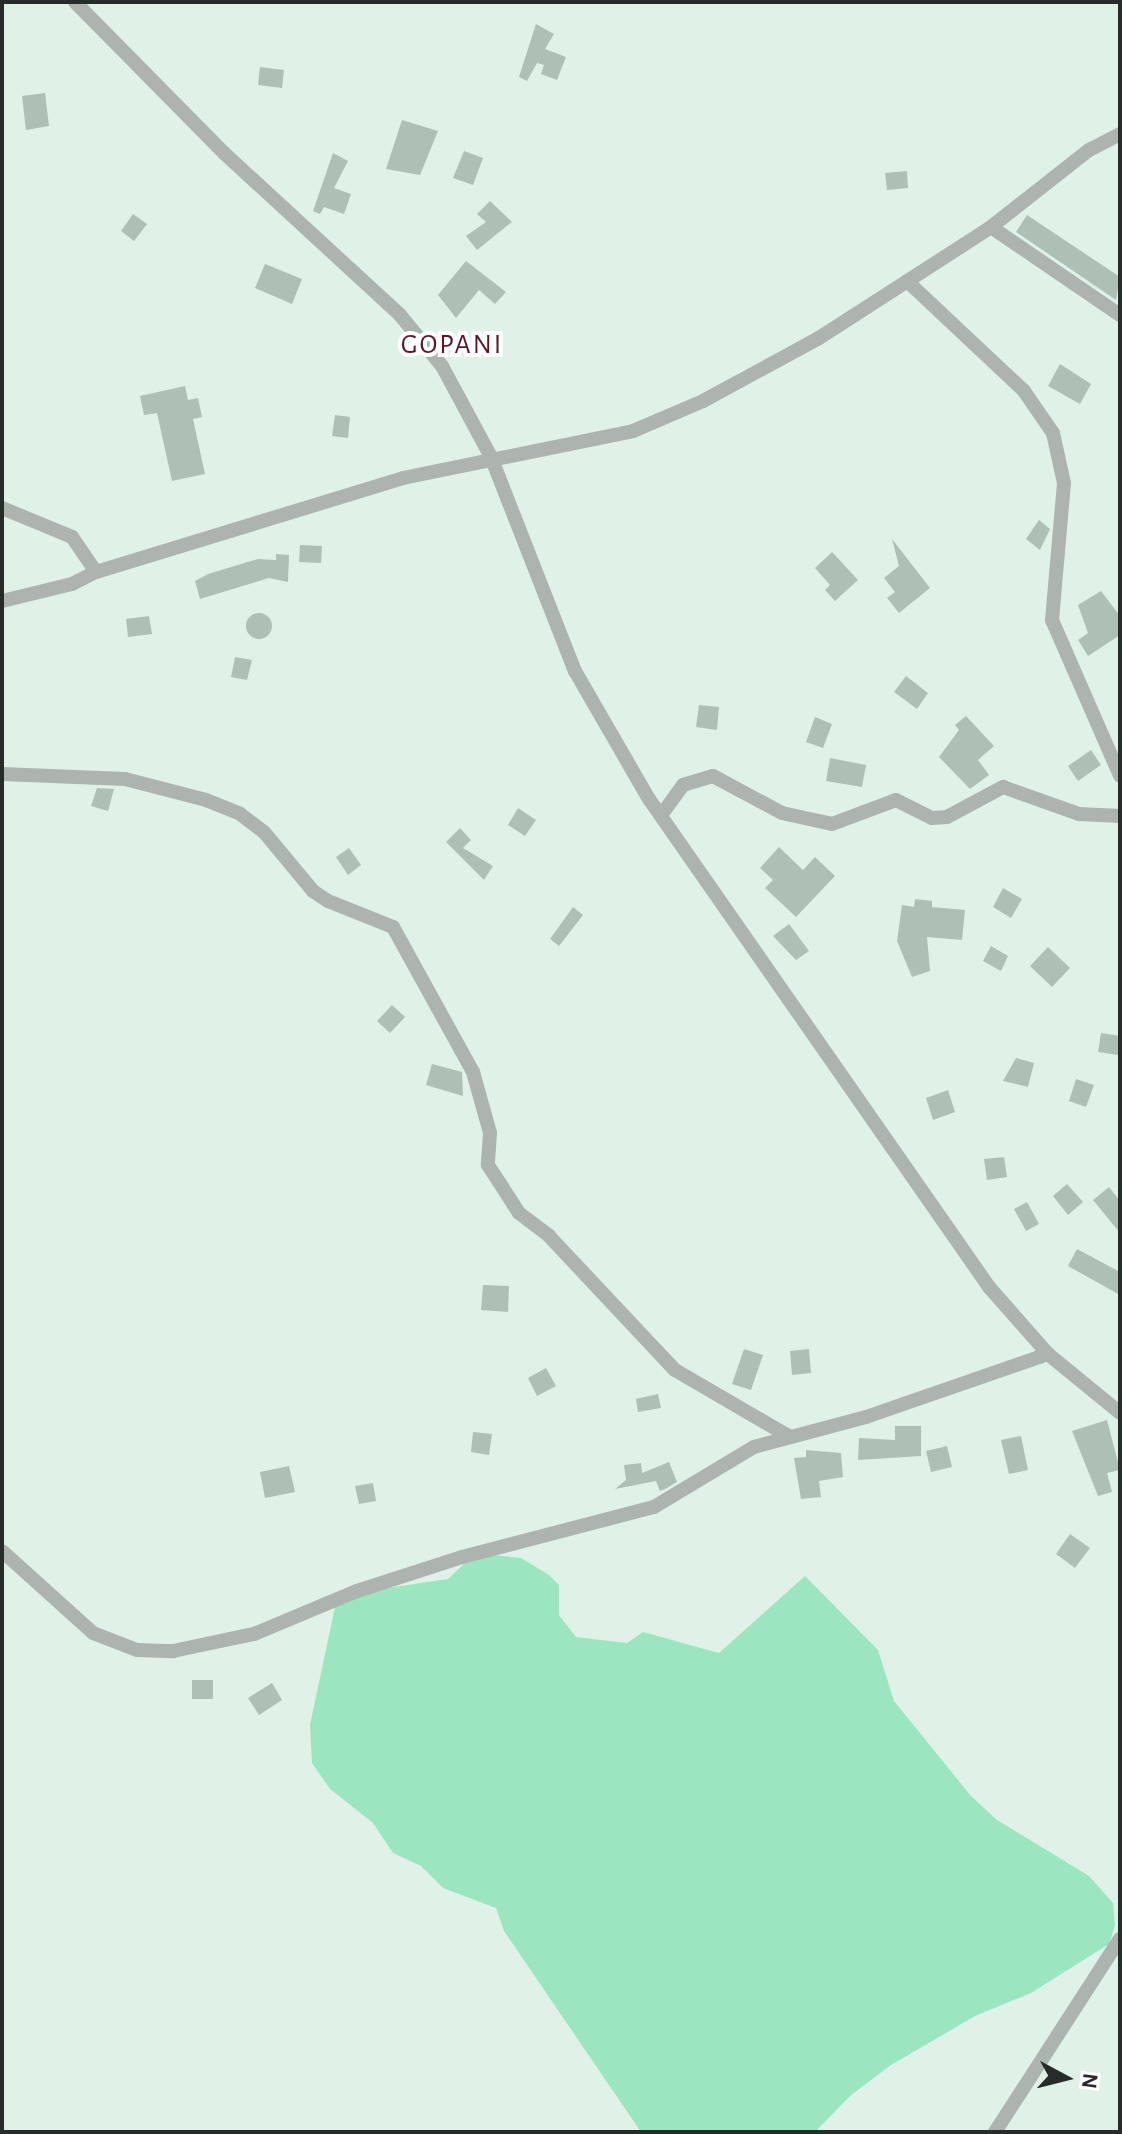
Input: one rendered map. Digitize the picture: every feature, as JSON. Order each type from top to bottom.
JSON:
[{"type":"street","points":[[75,2],[224,153],[400,315],[459,390],[491,457],[575,671],[662,814],[968,1258],[1048,1354],[1120,1413]]},
{"type":"street","points":[[2,601],[72,584],[96,572],[225,529],[491,457],[619,435],[647,425],[807,345],[991,227],[1089,150],[1120,134]]},
{"type":"street","points":[[991,227],[1120,315]]},
{"type":"street","points":[[907,281],[1024,391],[1053,433],[1064,483],[1052,620],[1120,776]]},
{"type":"street","points":[[2,508],[72,537],[96,572]]},
{"type":"street","points":[[2,774],[125,779],[206,800],[240,814],[264,832],[313,891],[328,901],[393,927],[473,1072],[490,1133],[488,1165],[519,1213],[549,1236],[675,1370],[790,1437]]},
{"type":"street","points":[[662,814],[683,785],[713,776],[782,813],[832,824],[896,800],[932,818],[947,817],[1003,787],[1079,814],[1120,816]]},
{"type":"street","points":[[2,1551],[93,1633],[137,1650],[173,1651],[254,1634],[357,1591],[462,1557],[654,1507],[740,1454],[866,1417],[1048,1354]]},
{"type":"street","points":[[995,2132],[1120,1939]]},
{"type":"green space","points":[[492,1555],[521,1558],[549,1575],[559,1585],[559,1615],[576,1637],[627,1643],[643,1632],[719,1653],[805,1576],[878,1650],[894,1701],[971,1796],[997,1820],[1089,1876],[1113,1903],[1115,1925],[1109,1944],[1031,1993],[975,2016],[891,2065],[850,2096],[815,2132],[641,2132],[504,1931],[496,1908],[443,1888],[421,1866],[393,1853],[373,1823],[330,1789],[312,1763],[310,1725],[335,1607],[360,1592],[448,1579],[466,1562]]},
{"type":"building","points":[[536,24],[554,34],[545,49],[566,57],[557,80],[541,74],[544,65],[537,63],[527,81],[519,77]]},
{"type":"building","points":[[260,67],[284,70],[282,88],[258,85]]},
{"type":"building","points":[[45,93],[49,126],[26,130],[22,96]]},
{"type":"building","points":[[402,120],[438,131],[420,175],[386,169]]},
{"type":"building","points":[[464,151],[483,158],[473,185],[453,178]]},
{"type":"building","points":[[333,153],[348,161],[334,188],[351,194],[344,214],[324,207],[320,214],[313,211]]},
{"type":"building","points":[[907,171],[908,188],[887,190],[885,173]]},
{"type":"building","points":[[490,201],[512,222],[477,250],[466,236],[486,222],[477,214]]},
{"type":"building","points":[[133,214],[147,224],[134,241],[121,231]]},
{"type":"building","points":[[1027,215],[1120,277],[1116,300],[1016,232]]},
{"type":"building","points":[[466,261],[506,292],[495,304],[479,290],[456,318],[438,295]]},
{"type":"building","points":[[265,264],[302,279],[292,304],[255,288]]},
{"type":"building","points":[[1060,364],[1091,384],[1080,404],[1048,386]]},
{"type":"building","points":[[185,386],[188,400],[198,398],[202,417],[193,419],[205,474],[172,481],[157,413],[144,415],[140,396]]},
{"type":"building","points":[[335,415],[350,417],[348,438],[332,436]]},
{"type":"building","points":[[1039,520],[1050,529],[1040,550],[1026,539]]},
{"type":"building","points":[[892,539],[930,588],[899,613],[887,598],[895,592],[884,578],[899,566]]},
{"type":"building","points":[[300,545],[322,546],[321,563],[299,562]]},
{"type":"building","points":[[832,552],[858,580],[835,601],[825,590],[830,585],[815,568]]},
{"type":"building","points":[[276,554],[289,555],[288,582],[269,578],[200,599],[195,581],[258,559],[276,560]]},
{"type":"building","points":[[1101,591],[1120,616],[1120,635],[1088,656],[1078,640],[1088,633],[1078,605]]},
{"type":"building","points":[[259,613],[268,617],[272,626],[268,635],[259,639],[250,635],[246,626],[250,617]]},
{"type":"building","points":[[149,616],[152,634],[128,637],[126,619]]},
{"type":"building","points":[[235,657],[252,660],[247,680],[231,677]]},
{"type":"building","points":[[906,676],[928,693],[917,709],[894,692]]},
{"type":"building","points":[[699,705],[719,707],[717,730],[696,727]]},
{"type":"building","points":[[966,716],[994,746],[978,760],[989,775],[970,789],[939,757],[959,730],[955,725]]},
{"type":"building","points":[[815,717],[832,724],[823,748],[806,742]]},
{"type":"building","points":[[1091,750],[1101,765],[1078,781],[1068,766]]},
{"type":"building","points":[[830,758],[866,765],[862,787],[826,781]]},
{"type":"building","points":[[97,788],[114,789],[108,811],[91,806]]},
{"type":"building","points":[[518,808],[536,820],[525,836],[508,825]]},
{"type":"building","points":[[460,828],[471,840],[463,848],[493,866],[484,880],[446,842]]},
{"type":"building","points":[[779,847],[803,870],[815,857],[835,876],[796,917],[765,888],[773,880],[760,868]]},
{"type":"building","points":[[349,848],[361,865],[348,875],[336,857]]},
{"type":"building","points":[[1003,888],[1022,899],[1011,918],[993,907]]},
{"type":"building","points":[[915,899],[932,901],[932,907],[965,910],[962,940],[927,937],[930,971],[912,977],[897,941],[902,905],[914,907]]},
{"type":"building","points":[[573,907],[583,915],[559,946],[550,939]]},
{"type":"building","points":[[789,924],[809,951],[796,960],[773,936]]},
{"type":"building","points":[[991,946],[1008,956],[1001,971],[983,961]]},
{"type":"building","points":[[1048,947],[1070,968],[1052,987],[1030,966]]},
{"type":"building","points":[[392,1005],[405,1017],[390,1033],[377,1021]]},
{"type":"building","points":[[1101,1033],[1120,1036],[1118,1055],[1098,1052]]},
{"type":"building","points":[[1016,1058],[1034,1063],[1028,1087],[1003,1081]]},
{"type":"building","points":[[432,1064],[462,1072],[463,1096],[426,1085]]},
{"type":"building","points":[[1076,1079],[1094,1085],[1086,1107],[1069,1101]]},
{"type":"building","points":[[948,1090],[955,1112],[933,1120],[926,1098]]},
{"type":"building","points":[[1004,1157],[1007,1177],[987,1180],[984,1159]]},
{"type":"building","points":[[1067,1184],[1083,1202],[1068,1215],[1053,1196]]},
{"type":"building","points":[[1109,1187],[1120,1201],[1120,1233],[1093,1200]]},
{"type":"building","points":[[1027,1202],[1039,1224],[1026,1231],[1014,1209]]},
{"type":"building","points":[[1077,1249],[1120,1272],[1120,1295],[1068,1266]]},
{"type":"building","points":[[483,1285],[509,1286],[508,1312],[481,1310]]},
{"type":"building","points":[[744,1349],[763,1355],[751,1390],[732,1384]]},
{"type":"building","points":[[809,1349],[811,1373],[792,1375],[790,1351]]},
{"type":"building","points":[[546,1368],[556,1386],[537,1396],[528,1378]]},
{"type":"building","points":[[658,1394],[661,1408],[638,1412],[636,1399]]},
{"type":"building","points":[[1107,1420],[1120,1470],[1107,1473],[1112,1492],[1098,1496],[1072,1431]]},
{"type":"building","points":[[895,1426],[921,1426],[921,1456],[858,1460],[859,1438],[895,1440]]},
{"type":"building","points":[[473,1432],[492,1434],[489,1455],[471,1452]]},
{"type":"building","points":[[1021,1436],[1028,1470],[1009,1474],[1001,1440]]},
{"type":"building","points":[[947,1446],[952,1467],[931,1472],[926,1451]]},
{"type":"building","points":[[806,1450],[841,1453],[843,1477],[819,1481],[821,1497],[801,1499],[794,1458],[806,1457]]},
{"type":"building","points":[[669,1462],[677,1482],[665,1489],[660,1491],[656,1481],[615,1489],[626,1480],[624,1465],[641,1463],[642,1473]]},
{"type":"building","points":[[289,1466],[295,1492],[265,1498],[260,1472]]},
{"type":"building","points":[[373,1483],[376,1501],[359,1504],[355,1486]]},
{"type":"building","points":[[1070,1534],[1090,1548],[1075,1568],[1056,1554]]},
{"type":"building","points":[[192,1680],[213,1680],[213,1699],[192,1699]]},
{"type":"building","points":[[272,1683],[282,1700],[259,1715],[248,1698]]},
{"type":"district","name":"GOPANI","points":[[452,345]]}]
